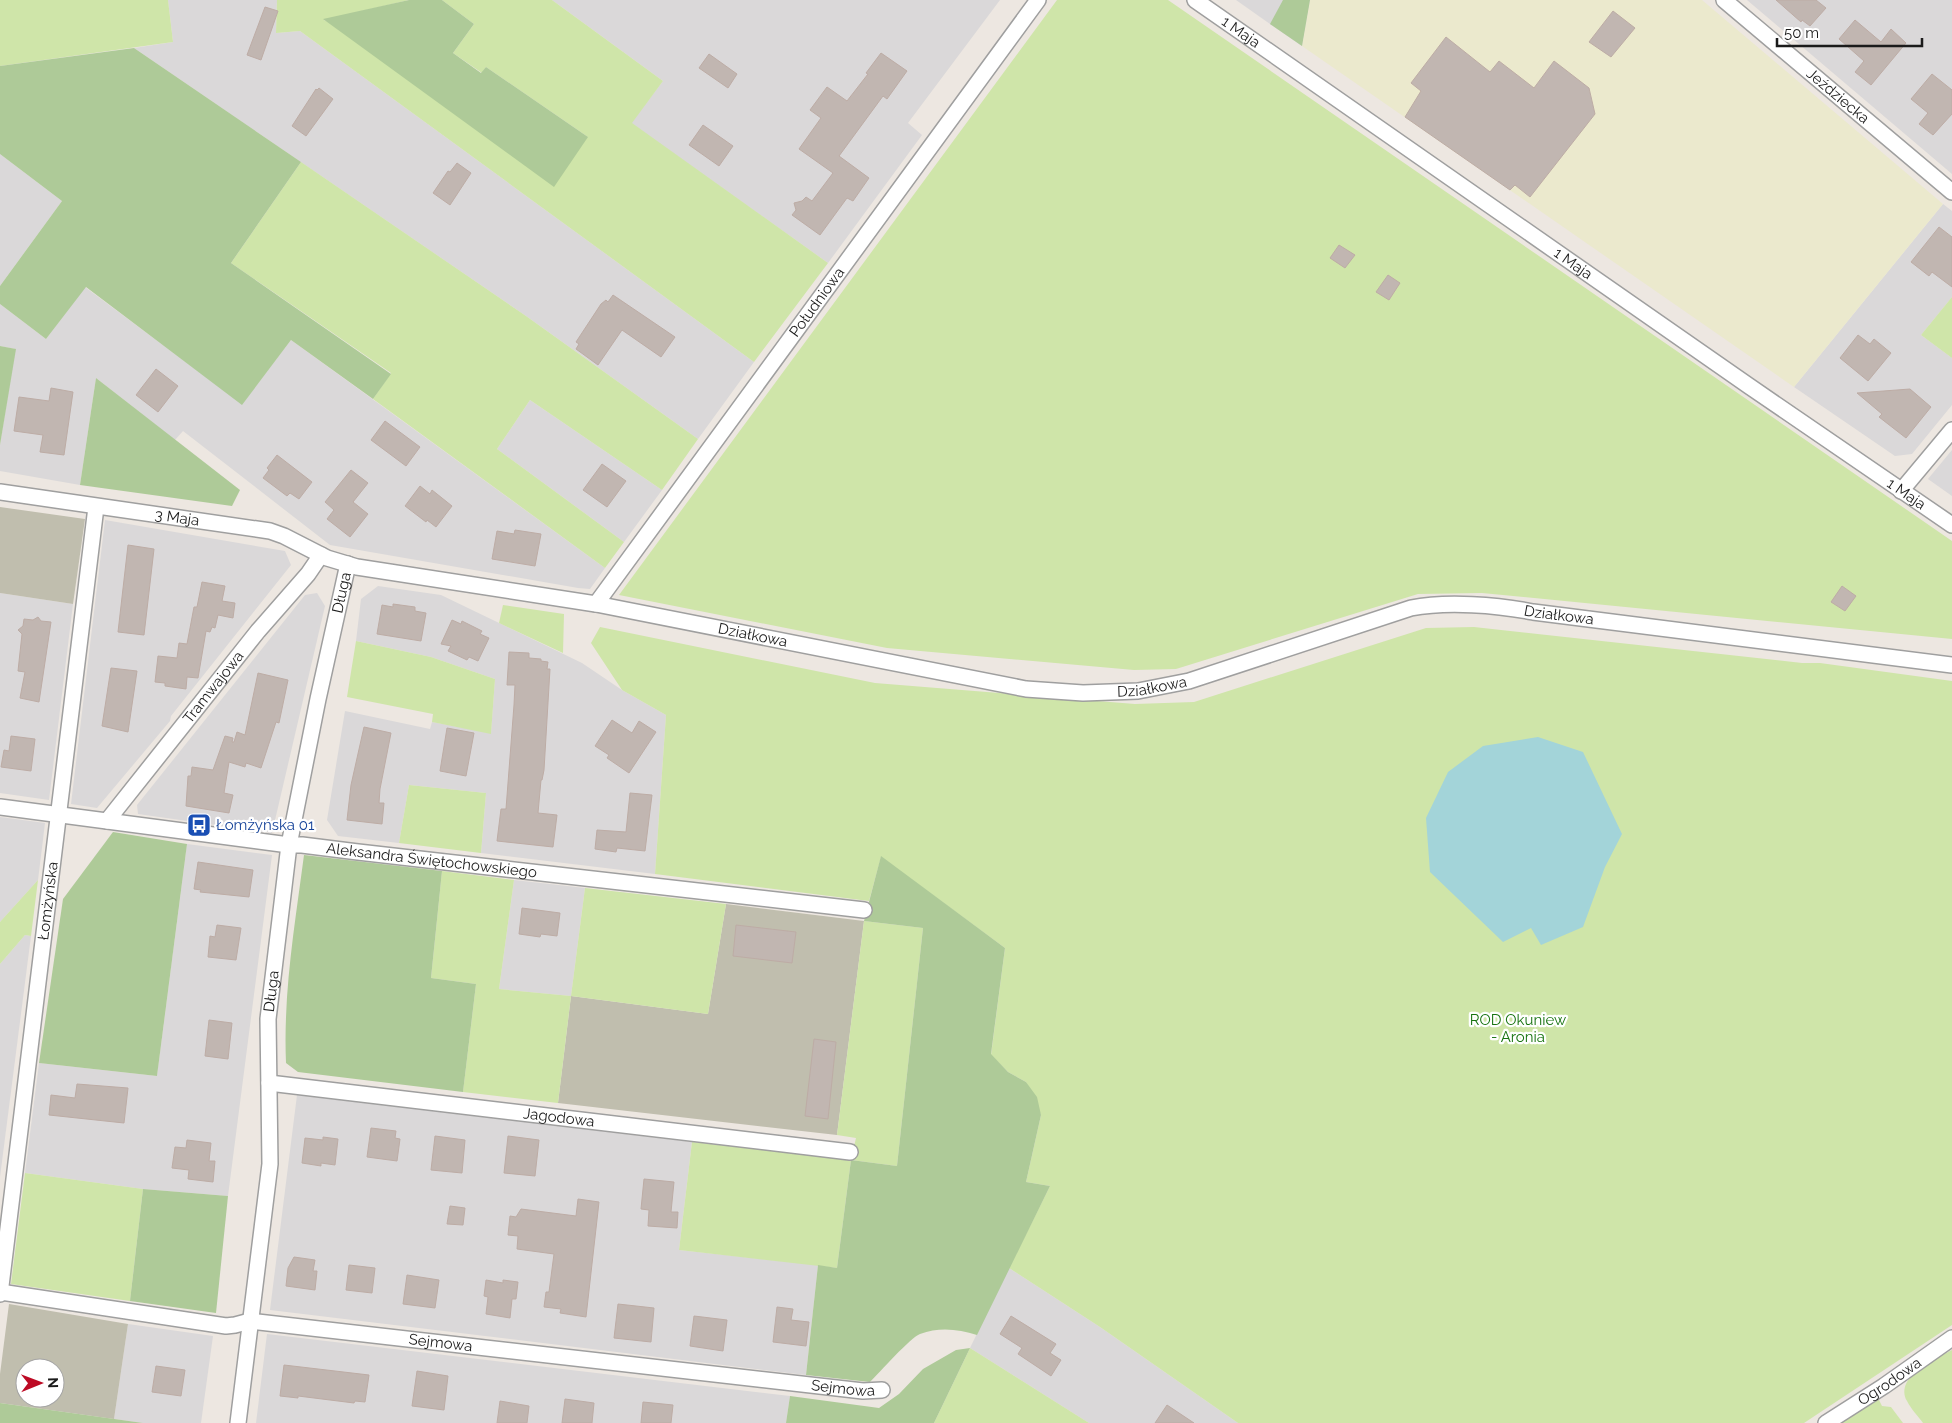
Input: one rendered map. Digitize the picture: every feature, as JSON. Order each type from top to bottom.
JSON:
[{"type":"street","name":"Południowa","points":[[596,604],[1038,0]]},
{"type":"street","name":"1 Maja","points":[[1195,0],[1952,525]]},
{"type":"street","name":"Jeździecka","points":[[1724,0],[1952,192]]},
{"type":"street","points":[[1901,491],[1952,430]]},
{"type":"street","name":"3 Maja","points":[[0,492],[270,531],[321,555],[348,564]]},
{"type":"street","name":"Łomżyńska","points":[[0,1293],[96,507]]},
{"type":"street","name":"Tramwajowa","points":[[107,821],[258,631],[308,574],[321,555]]},
{"type":"street","name":"Działkowa","points":[[348,564],[470,586],[596,604],[1026,689],[1083,693],[1138,691],[1189,681],[1411,608],[1429,605],[1508,607],[1533,612],[1952,665]]},
{"type":"street","name":"Długa","points":[[238,1423],[270,1164],[268,1019],[289,845],[318,699],[348,564]]},
{"type":"street","name":"Aleksandra Świętochowskiego","points":[[0,807],[289,845],[302,844],[864,910]]},
{"type":"street","name":"Jagodowa","points":[[269,1083],[850,1152]]},
{"type":"street","name":"Sejmowa","points":[[0,1293],[226,1326],[250,1321],[853,1390],[882,1390]]},
{"type":"street","name":"Ogrodowa","points":[[1826,1423],[1884,1386],[1952,1338]]},
{"type":"shaded area","points":[[168,0],[277,0],[276,33],[300,31],[754,362],[698,439],[526,316],[134,48],[173,42]]},
{"type":"shaded area","points":[[552,0],[1000,0],[908,123],[922,135],[828,263],[631,123],[663,81]]},
{"type":"shaded area","points":[[1236,0],[1310,0],[1302,46],[1270,24]]},
{"type":"shaded area","points":[[1310,0],[1702,0],[1943,204],[1794,387],[1302,46]]},
{"type":"shaded area","points":[[1747,0],[1952,0],[1952,174],[1932,157]]},
{"type":"shaded area","points":[[0,154],[62,201],[0,286]]},
{"type":"shaded area","points":[[1943,204],[1952,211],[1952,297],[1921,335],[1952,358],[1952,405],[1912,454],[1895,456],[1794,387]]},
{"type":"shaded area","points":[[85,287],[242,404],[291,340],[605,568],[590,589],[578,588],[330,545],[183,431],[175,440],[96,378],[80,485],[0,471],[0,445],[15,349],[0,346],[0,304],[46,339]]},
{"type":"shaded area","points":[[530,400],[662,490],[624,542],[497,449]]},
{"type":"shaded area","points":[[1952,450],[1952,496],[1928,479]]},
{"type":"shaded area","points":[[0,507],[85,519],[73,604],[0,593]]},
{"type":"shaded area","points":[[105,520],[285,551],[291,565],[171,716],[170,721],[97,808],[71,804]]},
{"type":"shaded area","points":[[378,586],[441,595],[582,663],[622,690],[666,715],[655,874],[481,853],[486,793],[409,785],[399,843],[338,836],[327,820],[345,711],[430,729],[432,722],[491,733],[495,679],[431,657],[356,641],[361,599]]},
{"type":"shaded area","points":[[0,593],[73,604],[49,800],[0,793]]},
{"type":"shaded area","points":[[317,593],[325,606],[272,833],[138,814],[137,805],[305,595]]},
{"type":"shaded area","points":[[0,817],[45,823],[38,880],[0,922]]},
{"type":"shaded area","points":[[187,844],[272,855],[228,1196],[143,1189],[25,1173],[39,1063],[157,1076]]},
{"type":"shaded area","points":[[514,880],[585,888],[571,996],[499,989]]},
{"type":"shaded area","points":[[726,904],[864,921],[837,1135],[558,1103],[571,996],[708,1014]]},
{"type":"shaded area","points":[[25,935],[31,936],[0,1177],[0,964]]},
{"type":"shaded area","points":[[297,1095],[692,1142],[679,1250],[818,1265],[806,1375],[270,1310]]},
{"type":"shaded area","points":[[1009,1268],[1100,1327],[1238,1423],[1089,1423],[970,1348]]},
{"type":"shaded area","points":[[9,1304],[128,1324],[114,1419],[36,1408],[65,1408],[65,1358],[15,1358],[15,1405],[0,1403],[0,1374]]},
{"type":"shaded area","points":[[128,1324],[213,1336],[201,1423],[143,1423],[114,1419]]},
{"type":"shaded area","points":[[267,1334],[790,1396],[786,1423],[256,1423]]},
{"type":"green space","points":[[0,0],[168,0],[173,42],[0,66]]},
{"type":"green space","points":[[277,0],[409,0],[324,20],[588,137],[486,67],[482,73],[453,53],[474,24],[442,0],[552,0],[663,81],[632,123],[828,263],[754,362],[300,31],[276,33]]},
{"type":"green space","points":[[409,0],[442,0],[474,24],[453,53],[481,73],[486,67],[588,137],[554,187],[323,19]]},
{"type":"green space","points":[[1057,0],[1168,0],[1952,541],[1952,639],[1482,593],[1418,594],[1176,669],[1134,670],[887,648],[619,595]]},
{"type":"green space","points":[[1283,0],[1310,0],[1302,46],[1270,24]]},
{"type":"green space","points":[[134,48],[301,162],[231,263],[391,374],[373,399],[291,340],[242,405],[86,287],[46,339],[0,304],[0,286],[62,201],[0,154],[0,66]]},
{"type":"green space","points":[[301,162],[526,316],[698,439],[662,490],[530,400],[497,449],[624,542],[605,568],[373,399],[391,373],[231,263]]},
{"type":"green space","points":[[1952,297],[1952,358],[1921,335]]},
{"type":"green space","points":[[0,346],[16,349],[0,445]]},
{"type":"green space","points":[[96,378],[240,490],[232,506],[80,485]]},
{"type":"green space","points":[[503,605],[564,614],[563,653],[499,623]]},
{"type":"green space","name":"ROD Okuniew - Aronia","points":[[600,627],[875,683],[1135,704],[1194,702],[1426,628],[1474,627],[1802,663],[1820,663],[1952,681],[1952,1325],[1804,1423],[1238,1423],[1100,1327],[1009,1268],[1050,1186],[1026,1182],[1041,1115],[1026,1082],[1008,1072],[991,1055],[1005,948],[881,857],[869,901],[655,874],[666,715],[622,690],[591,643]]},
{"type":"green space","points":[[356,641],[431,657],[495,679],[491,734],[432,722],[433,714],[347,697]]},
{"type":"green space","points":[[409,785],[486,793],[481,853],[399,843]]},
{"type":"green space","points":[[113,832],[187,844],[157,1076],[39,1063],[63,899]]},
{"type":"green space","points":[[304,855],[442,871],[431,978],[476,984],[463,1092],[298,1072],[286,1063],[288,985]]},
{"type":"green space","points":[[881,856],[1005,948],[991,1054],[1008,1072],[1026,1082],[1037,1097],[1041,1115],[1026,1182],[1050,1186],[977,1335],[963,1331],[948,1330],[934,1330],[920,1334],[903,1348],[870,1382],[806,1375],[818,1265],[837,1268],[851,1160],[897,1166],[923,928],[864,921]]},
{"type":"green space","points":[[442,871],[514,880],[499,989],[571,996],[558,1103],[463,1092],[476,984],[431,978]]},
{"type":"green space","points":[[38,880],[31,936],[25,935],[0,964],[0,922]]},
{"type":"green space","points":[[585,888],[726,904],[708,1014],[571,996]]},
{"type":"green space","points":[[864,921],[923,928],[897,1166],[851,1160],[837,1268],[679,1250],[692,1142],[851,1159],[856,1138],[837,1135]]},
{"type":"green space","points":[[25,1173],[143,1189],[130,1301],[11,1284]]},
{"type":"green space","points":[[143,1189],[228,1196],[216,1313],[130,1301]]},
{"type":"green space","points":[[970,1348],[1089,1423],[934,1423]]},
{"type":"green space","points":[[970,1348],[934,1423],[786,1423],[790,1396],[879,1408],[899,1394],[923,1369],[956,1350]]},
{"type":"green space","points":[[1952,1350],[1952,1423],[1923,1423],[1907,1401],[1906,1384],[1911,1376],[1927,1364]]},
{"type":"green space","points":[[1877,1396],[1882,1406],[1891,1407],[1903,1423],[1836,1423]]},
{"type":"green space","points":[[0,1403],[15,1405],[15,1408],[36,1408],[143,1423],[0,1423]]},
{"type":"water","points":[[1538,737],[1583,752],[1622,834],[1605,867],[1583,927],[1541,945],[1531,928],[1503,942],[1430,872],[1426,818],[1448,772],[1483,746]]},
{"type":"building","points":[[1776,0],[1816,0],[1826,8],[1810,26],[1802,20],[1801,22]]},
{"type":"building","points":[[265,7],[278,11],[261,60],[247,55]]},
{"type":"building","points":[[1613,11],[1635,28],[1611,57],[1589,42]]},
{"type":"building","points":[[1855,20],[1881,42],[1891,29],[1906,43],[1871,85],[1855,72],[1864,61],[1839,39]]},
{"type":"building","points":[[1446,37],[1490,72],[1499,61],[1534,88],[1554,61],[1589,88],[1595,114],[1530,197],[1515,185],[1510,190],[1405,117],[1421,91],[1411,83]]},
{"type":"building","points":[[881,53],[907,71],[887,99],[883,96],[839,156],[869,178],[853,201],[847,198],[820,235],[792,215],[796,210],[794,203],[802,201],[806,197],[812,201],[833,173],[799,149],[821,118],[810,110],[827,87],[847,101],[868,74],[866,73]]},
{"type":"building","points":[[709,54],[737,74],[728,88],[699,68]]},
{"type":"building","points":[[1932,74],[1952,90],[1952,114],[1933,135],[1919,124],[1928,113],[1911,99]]},
{"type":"building","points":[[319,88],[333,99],[306,136],[292,126],[316,89]]},
{"type":"building","points":[[703,125],[733,146],[719,166],[689,145]]},
{"type":"building","points":[[457,163],[471,173],[450,205],[433,193],[448,171],[450,172]]},
{"type":"building","points":[[1939,227],[1952,237],[1952,287],[1932,272],[1929,276],[1911,262]]},
{"type":"building","points":[[1339,245],[1355,255],[1345,268],[1330,258]]},
{"type":"building","points":[[1388,275],[1400,283],[1389,300],[1376,292]]},
{"type":"building","points":[[613,295],[675,337],[661,357],[622,330],[598,365],[576,349],[579,344],[576,342],[601,304],[606,300],[608,302]]},
{"type":"building","points":[[1858,335],[1870,344],[1874,339],[1891,353],[1868,381],[1840,358]]},
{"type":"building","points":[[156,369],[178,386],[158,412],[136,395]]},
{"type":"building","points":[[51,388],[73,392],[64,455],[40,452],[43,435],[14,431],[19,397],[49,401]]},
{"type":"building","points":[[1910,389],[1931,407],[1906,438],[1879,417],[1882,414],[1857,393]]},
{"type":"building","points":[[385,421],[420,447],[406,466],[371,440]]},
{"type":"building","points":[[277,455],[312,482],[299,499],[290,493],[287,496],[263,478],[269,470],[267,468]]},
{"type":"building","points":[[602,464],[626,481],[607,507],[583,490]]},
{"type":"building","points":[[351,470],[368,483],[353,502],[368,514],[350,537],[327,519],[334,510],[325,502]]},
{"type":"building","points":[[420,486],[430,494],[432,490],[452,506],[436,527],[405,506]]},
{"type":"building","points":[[515,530],[541,534],[535,566],[492,559],[497,531],[514,534]]},
{"type":"building","points":[[128,545],[154,549],[144,635],[118,632]]},
{"type":"building","points":[[202,582],[225,586],[222,601],[235,603],[233,618],[218,615],[215,628],[212,627],[210,632],[206,631],[198,678],[187,677],[186,689],[165,686],[165,683],[155,682],[158,656],[177,658],[179,643],[187,644],[194,607],[197,607]]},
{"type":"building","points":[[1842,586],[1856,596],[1845,611],[1831,602]]},
{"type":"building","points":[[393,604],[415,607],[415,611],[426,613],[421,641],[377,634],[382,605],[393,607]]},
{"type":"building","points":[[38,617],[41,621],[51,622],[39,702],[20,698],[25,672],[18,671],[22,634],[18,630],[23,626],[24,619],[33,620]]},
{"type":"building","points":[[452,620],[461,624],[462,621],[482,631],[480,634],[489,638],[478,661],[469,657],[467,660],[448,651],[451,646],[441,644]]},
{"type":"building","points":[[509,652],[529,653],[529,658],[548,662],[547,669],[550,669],[544,770],[541,780],[538,813],[557,815],[553,847],[497,841],[501,809],[506,809],[514,705],[515,685],[507,685]]},
{"type":"building","points":[[111,668],[137,671],[128,732],[102,726]]},
{"type":"building","points":[[258,673],[288,680],[279,723],[276,722],[261,768],[246,763],[245,767],[229,762],[224,793],[233,795],[229,813],[186,806],[188,776],[191,776],[192,767],[213,770],[225,736],[233,738],[232,742],[234,742],[237,732],[245,735]]},
{"type":"building","points":[[612,720],[632,733],[639,721],[656,732],[629,773],[607,758],[609,755],[595,746]]},
{"type":"building","points":[[364,727],[391,733],[380,789],[379,803],[384,803],[382,824],[347,820],[351,785]]},
{"type":"building","points":[[447,728],[474,733],[466,776],[440,771]]},
{"type":"building","points":[[11,736],[35,739],[31,771],[1,767],[4,750],[9,751]]},
{"type":"building","points":[[630,793],[652,795],[645,851],[617,848],[616,852],[595,849],[597,830],[626,832]]},
{"type":"building","points":[[198,862],[253,870],[249,897],[200,892],[201,890],[194,889]]},
{"type":"building","points":[[522,908],[560,913],[557,936],[541,934],[540,937],[519,934]]},
{"type":"building","points":[[217,925],[241,928],[236,960],[208,957],[210,936],[215,937]]},
{"type":"building","points":[[736,925],[796,932],[792,963],[733,956]]},
{"type":"building","points":[[209,1020],[232,1023],[228,1059],[205,1056]]},
{"type":"building","points":[[814,1039],[836,1042],[828,1119],[805,1116]]},
{"type":"building","points":[[77,1084],[128,1088],[124,1123],[49,1115],[51,1095],[75,1098]]},
{"type":"building","points":[[371,1128],[396,1131],[395,1138],[400,1139],[397,1161],[367,1157]]},
{"type":"building","points":[[435,1136],[465,1140],[462,1173],[431,1170]]},
{"type":"building","points":[[508,1136],[539,1140],[535,1176],[504,1173]]},
{"type":"building","points":[[323,1137],[338,1139],[335,1165],[321,1163],[321,1166],[302,1163],[305,1138],[323,1140]]},
{"type":"building","points":[[187,1140],[211,1143],[209,1161],[215,1161],[213,1182],[188,1179],[189,1170],[172,1168],[175,1147],[186,1148]]},
{"type":"building","points":[[644,1179],[674,1182],[671,1212],[678,1212],[677,1228],[648,1226],[649,1210],[641,1209]]},
{"type":"building","points":[[578,1199],[599,1202],[586,1317],[560,1313],[561,1309],[544,1307],[546,1292],[549,1292],[554,1254],[517,1249],[518,1236],[508,1235],[510,1216],[516,1217],[521,1209],[576,1216]]},
{"type":"building","points":[[450,1206],[465,1208],[463,1225],[447,1224]]},
{"type":"building","points":[[294,1257],[315,1260],[313,1271],[317,1271],[315,1290],[286,1286],[288,1268]]},
{"type":"building","points":[[349,1265],[375,1268],[372,1293],[346,1290]]},
{"type":"building","points":[[407,1275],[439,1280],[435,1308],[403,1304]]},
{"type":"building","points":[[486,1280],[503,1283],[503,1280],[518,1282],[516,1299],[512,1299],[510,1318],[486,1314],[488,1297],[484,1296]]},
{"type":"building","points":[[618,1304],[654,1308],[651,1342],[614,1338]]},
{"type":"building","points":[[777,1307],[793,1309],[791,1320],[809,1322],[806,1346],[773,1342]]},
{"type":"building","points":[[694,1316],[727,1320],[723,1351],[690,1346]]},
{"type":"building","points":[[1011,1316],[1056,1344],[1050,1353],[1061,1360],[1051,1376],[1018,1354],[1022,1348],[1000,1334]]},
{"type":"building","points":[[284,1365],[369,1375],[365,1402],[355,1401],[354,1403],[298,1396],[298,1398],[280,1396]]},
{"type":"building","points":[[156,1366],[185,1370],[181,1396],[152,1392]]},
{"type":"building","points":[[417,1371],[448,1376],[444,1410],[412,1406]]},
{"type":"building","points":[[565,1399],[594,1403],[592,1423],[562,1423]]},
{"type":"building","points":[[500,1401],[529,1406],[527,1423],[497,1423]]},
{"type":"building","points":[[643,1402],[673,1405],[671,1423],[641,1423]]},
{"type":"building","points":[[1167,1405],[1194,1423],[1155,1423]]},
{"type":"place","name":"Łomżyńska 01","points":[[199,825]]}]
